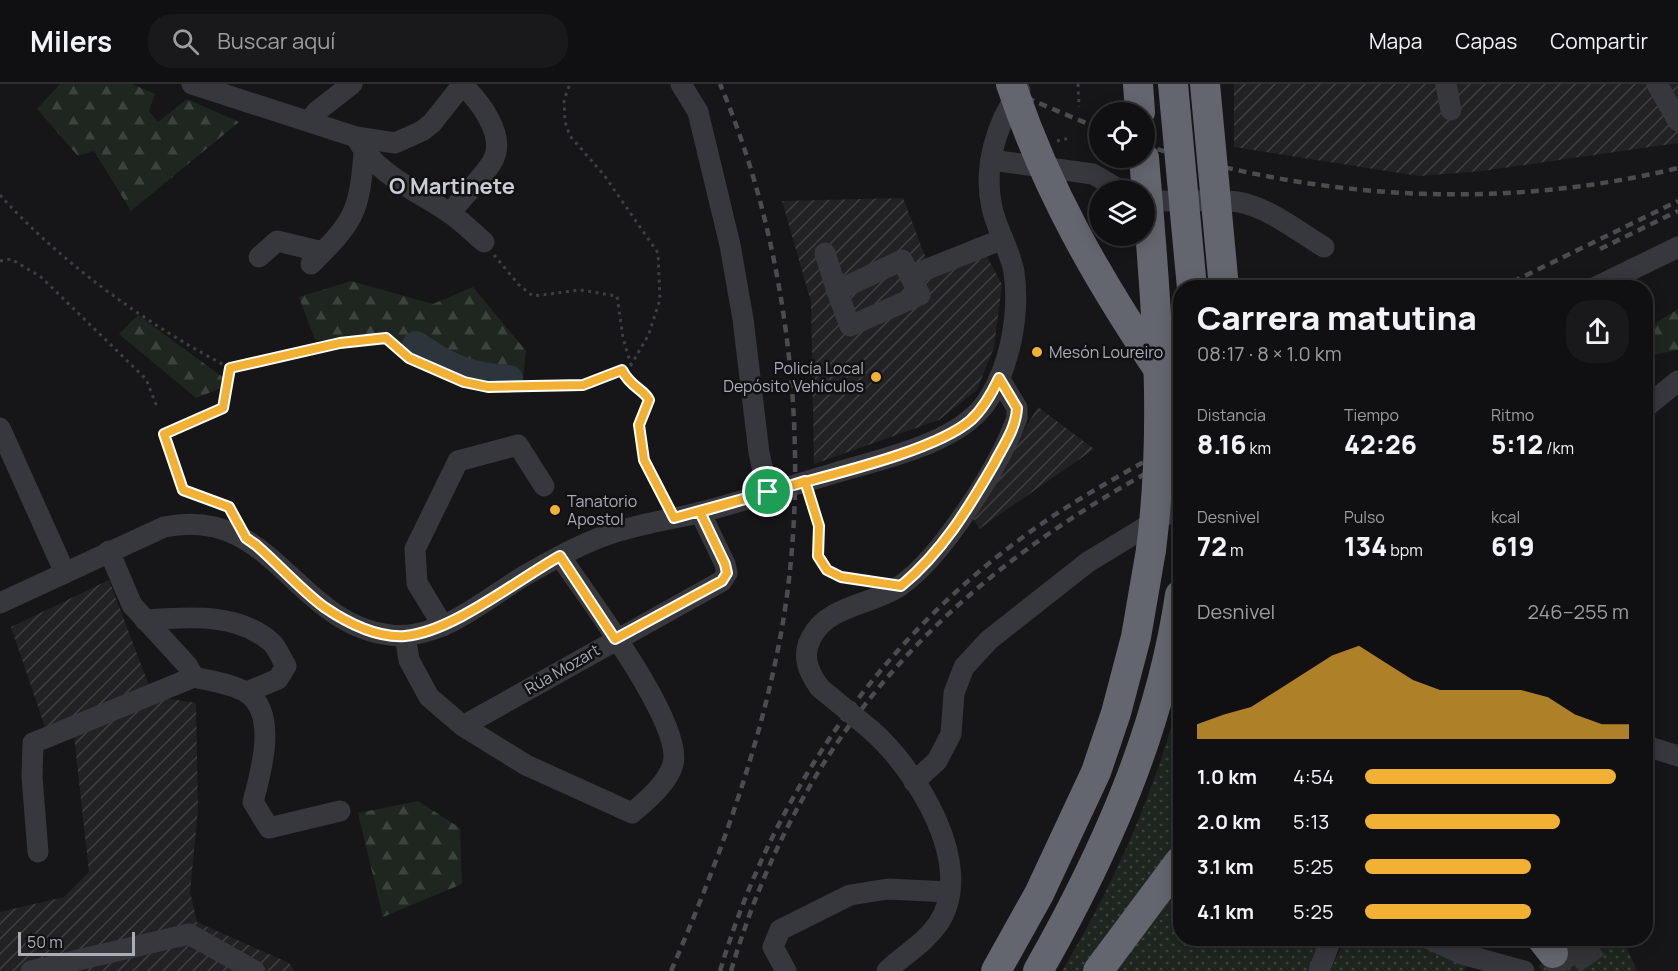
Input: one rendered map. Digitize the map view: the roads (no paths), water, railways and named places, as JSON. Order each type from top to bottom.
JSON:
[{"type":"highway","points":[[1011,84],[1028,136],[1081,248],[1173,391]]},
{"type":"highway","points":[[1138,84],[1139,102]]},
{"type":"highway","points":[[1173,84],[1191,280]]},
{"type":"highway","points":[[1205,84],[1223,280]]},
{"type":"highway","points":[[996,971],[1039,894],[1096,772],[1116,713],[1136,637],[1159,491],[1161,385],[1145,168]]},
{"type":"highway","points":[[1038,971],[1097,862],[1127,792],[1154,712],[1173,626]]},
{"type":"highway","points":[[1098,971],[1173,870]]},
{"type":"street","points":[[192,84],[310,121],[360,145],[427,200],[450,213],[484,242]]},
{"type":"street","points":[[310,121],[316,112],[352,84]]},
{"type":"street","points":[[360,145],[395,143],[410,138],[432,123],[463,84],[474,95],[489,121],[496,142],[494,158],[450,213]]},
{"type":"street","points":[[681,84],[698,112],[705,133],[730,245],[743,319],[759,453],[768,492]]},
{"type":"street","points":[[0,603],[164,527],[179,524],[210,525],[246,538],[339,617],[386,635],[405,636],[443,626],[560,556],[618,531],[700,512],[903,452],[949,434],[970,420],[984,406],[1006,359],[1015,306],[1014,274],[992,208],[989,183],[991,160],[1009,105],[1024,84]]},
{"type":"street","points":[[1446,84],[1451,110]]},
{"type":"street","points":[[1657,84],[1678,121]]},
{"type":"street","points":[[259,257],[277,241],[317,258],[352,218],[360,198],[360,145]]},
{"type":"street","points":[[991,160],[1092,174],[1102,180]]},
{"type":"street","points":[[1155,201],[1167,203],[1238,202],[1268,214],[1324,247]]},
{"type":"street","points":[[910,276],[1003,239]]},
{"type":"street","points":[[1610,280],[1678,247]]},
{"type":"street","points":[[825,253],[837,291],[850,326],[920,295],[902,260],[837,291]]},
{"type":"street","points":[[887,971],[918,948],[939,922],[950,892],[952,867],[946,838],[914,782],[888,745],[820,688],[809,673],[807,663],[810,638],[818,628],[847,608],[877,598],[901,586],[928,562],[953,529],[1013,428],[1017,408],[999,378]]},
{"type":"street","points":[[1653,401],[1678,381]]},
{"type":"street","points":[[0,428],[64,573]]},
{"type":"street","points":[[443,626],[417,583],[415,549],[458,461],[518,445],[544,486]]},
{"type":"street","points":[[914,782],[937,761],[947,743],[951,734],[954,693],[964,667],[989,640],[1088,562],[1173,510]]},
{"type":"street","name":"Rúa Mozart","points":[[463,726],[722,581],[727,573],[725,564],[700,512]]},
{"type":"street","points":[[109,551],[132,605],[187,665],[194,677]]},
{"type":"street","points":[[405,636],[409,660],[429,697],[463,726],[526,765],[632,813],[662,782],[673,765],[674,744],[644,682],[560,556]]},
{"type":"street","points":[[145,620],[215,618],[244,627],[272,642],[286,666],[278,679],[247,692]]},
{"type":"street","points":[[38,852],[32,777],[33,743],[194,677],[247,692],[262,708],[265,742],[253,802],[269,828],[340,811]]},
{"type":"street","points":[[1653,748],[1678,756]]},
{"type":"street","points":[[786,971],[773,947],[780,930],[850,895],[888,889],[950,892]]},
{"type":"street","points":[[31,971],[189,934],[255,971]]},
{"type":"street","points":[[1319,971],[1328,946]]},
{"type":"street","points":[[1444,946],[1462,954],[1524,971]]},
{"type":"waterway","points":[[416,345],[460,370],[482,376],[509,379]]},
{"type":"tunnel","points":[[1580,946],[1597,971]]},
{"type":"tunnel","points":[[1553,953],[1566,971]]},
{"type":"railway","points":[[671,971],[720,851],[759,728],[779,644],[789,575],[795,504],[794,432],[789,360],[779,287],[764,217],[744,149],[720,84]]},
{"type":"railway","points":[[1002,84],[1034,101],[1089,124]]},
{"type":"railway","points":[[1155,148],[1209,164],[1276,178],[1342,188],[1410,193],[1477,194],[1544,190],[1611,182],[1678,168]]},
{"type":"railway","points":[[1516,280],[1678,201]]},
{"type":"railway","points":[[1600,249],[1678,211]]},
{"type":"railway","points":[[720,971],[743,903],[772,838],[806,776],[844,717],[888,662],[937,610],[990,563],[1063,509],[1173,445]]},
{"type":"railway","points":[[731,971],[762,883],[800,803],[846,730],[899,664],[959,605],[1026,550],[1099,501],[1173,459]]},
{"type":"place","name":"Mesón Loureiro","points":[[1037,352]]},
{"type":"place","name":"Policía Local Depósito Vehículos","points":[[876,377]]},
{"type":"place","name":"Tanatorio Apostol","points":[[555,510]]},
{"type":"district","name":"O Martinete","points":[[452,186]]}]
